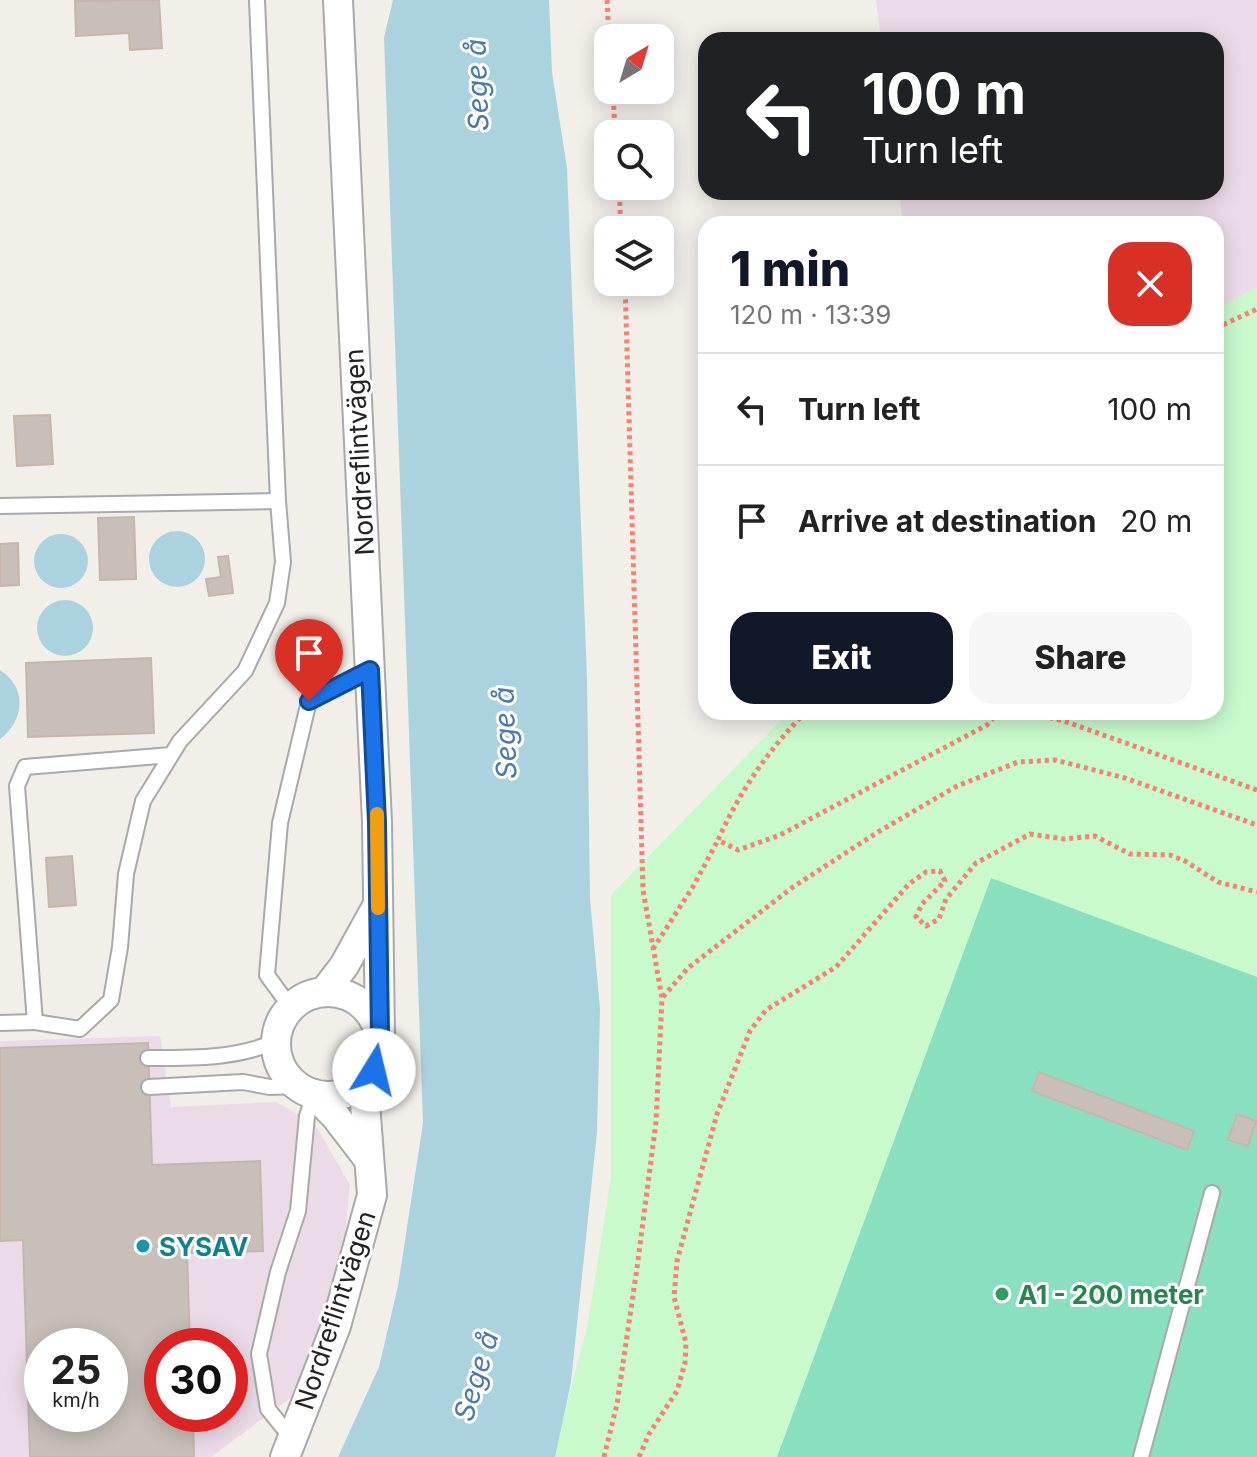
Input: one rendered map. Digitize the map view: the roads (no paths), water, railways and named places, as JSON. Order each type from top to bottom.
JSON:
[{"type":"street","name":"Nordreflintvägen","points":[[338,0],[377,822],[380,1036]]},
{"type":"street","name":"Nordreflintvägen","points":[[324,992],[344,966],[378,903]]},
{"type":"street","points":[[306,1090],[331,1096],[348,1092],[363,1083],[374,1070],[380,1053],[380,1036],[374,1019],[364,1005],[349,996],[324,992],[287,1002],[276,1041],[278,1058],[286,1074],[336,1117],[369,1160]]},
{"type":"street","name":"Nordreflintvägen","points":[[289,1448],[336,1326],[372,1195],[365,1103],[374,1070]]},
{"type":"lane","points":[[0,1023],[35,1022],[80,1029],[111,1000],[120,947],[126,874],[143,801],[180,741],[245,671],[277,603],[283,562],[257,0]]},
{"type":"lane","points":[[0,506],[278,501]]},
{"type":"lane","points":[[287,1002],[267,975],[280,823],[309,701],[370,670]]},
{"type":"lane","points":[[35,1022],[17,786],[25,767],[171,755]]},
{"type":"lane","points":[[148,1058],[203,1056],[259,1049],[276,1041]]},
{"type":"lane","points":[[149,1087],[243,1082],[306,1090],[307,1116],[298,1211],[278,1272],[259,1354],[268,1409],[289,1448]]},
{"type":"lane","points":[[1141,1457],[1212,1193]]},
{"type":"water","name":"Sege å","points":[[393,0],[549,0],[552,72],[567,168],[587,678],[590,898],[600,1009],[597,1132],[571,1382],[555,1457],[338,1457],[379,1367],[398,1286],[423,1123],[384,37]]},
{"type":"water","points":[[177,531],[197,539],[205,559],[197,579],[177,587],[157,579],[149,559],[157,539]]},
{"type":"water","points":[[61,534],[72,536],[80,542],[86,550],[86,572],[80,580],[72,586],[61,588],[50,586],[42,580],[36,572],[34,561],[36,550],[42,542],[50,536]]},
{"type":"water","points":[[65,600],[85,608],[93,628],[85,648],[65,656],[45,648],[37,628],[45,608]]},
{"type":"water","points":[[0,670],[15,686],[20,704],[14,723],[0,739]]},
{"type":"place","name":"SYSAV","points":[[143,1246]]},
{"type":"place","name":"A1 - 200 meter","points":[[1002,1294]]}]
